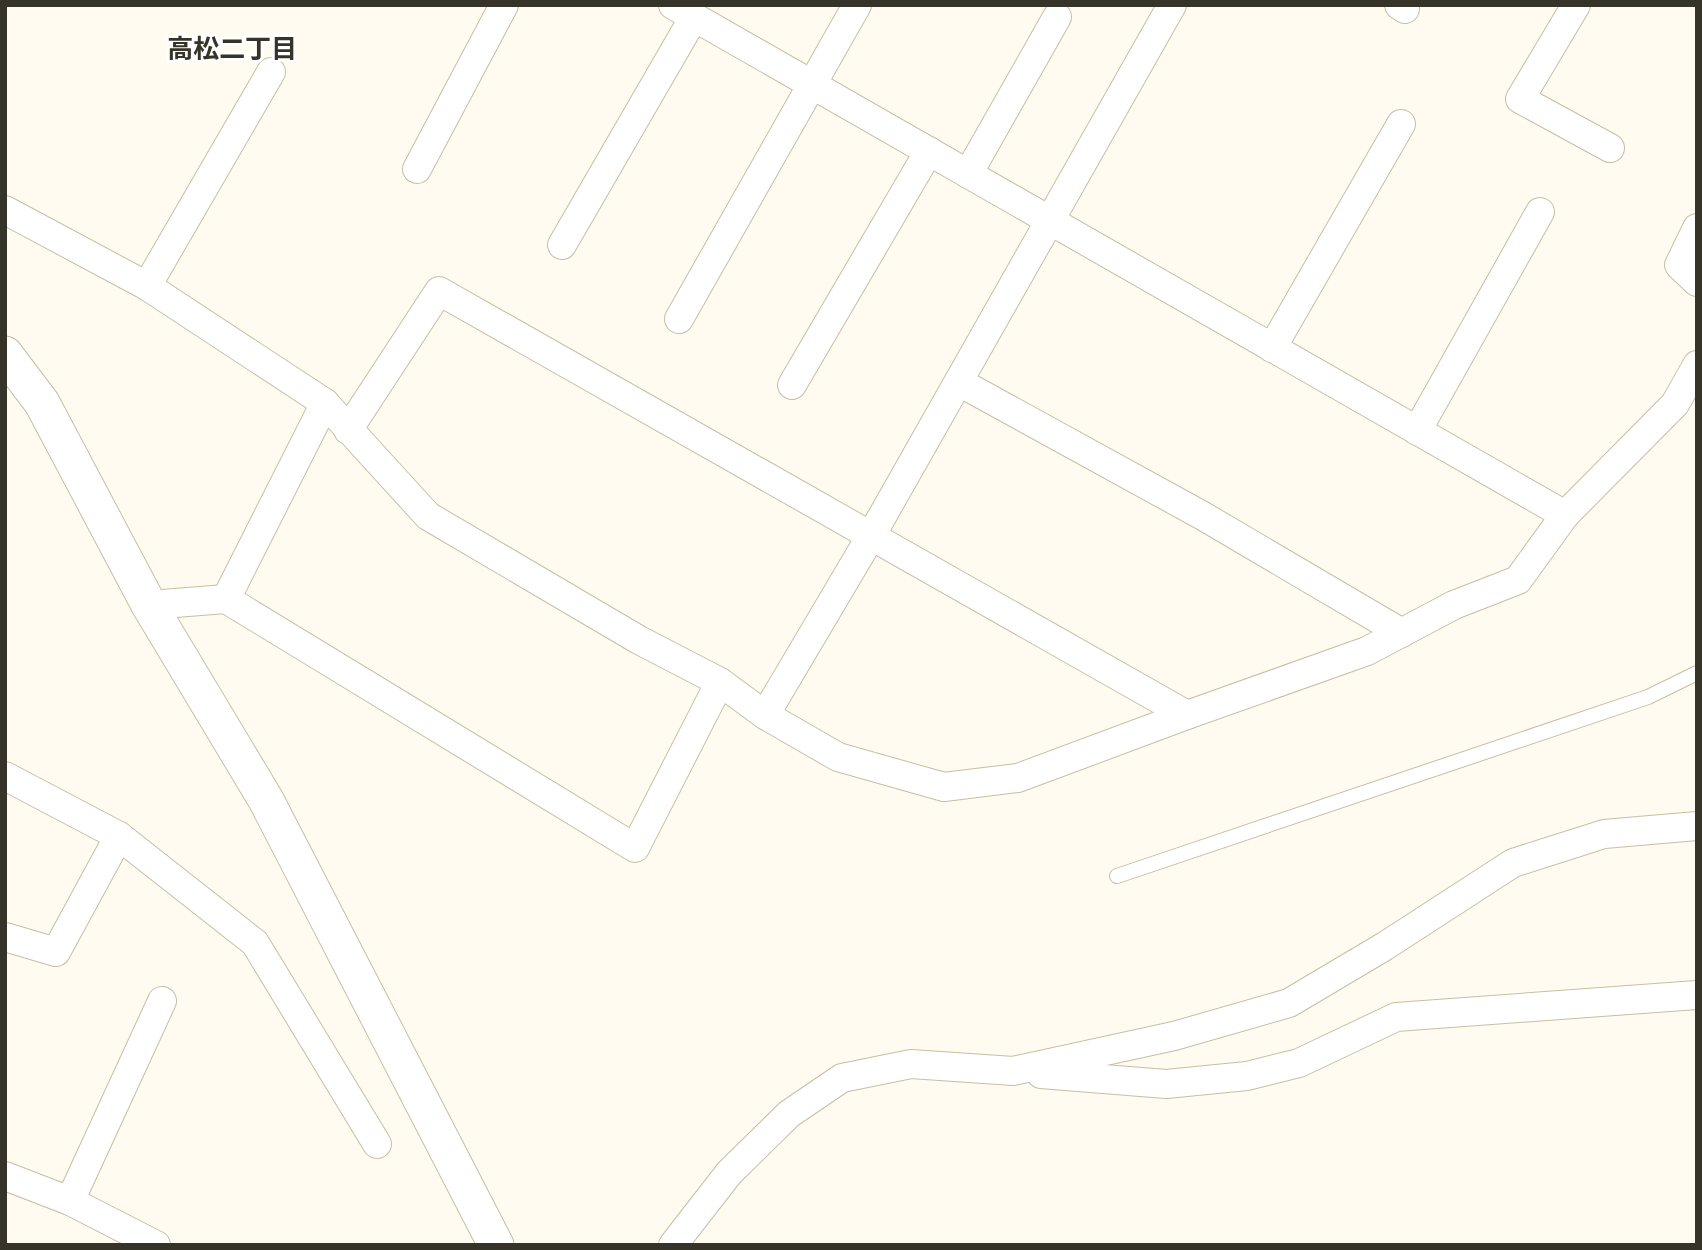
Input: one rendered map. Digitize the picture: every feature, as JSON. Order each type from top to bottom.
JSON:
[{"type":"street","points":[[417,169],[504,5]]},
{"type":"street","points":[[679,318],[857,5]]},
{"type":"street","points":[[765,715],[871,536],[1172,5]]},
{"type":"street","points":[[1576,5],[1520,99],[1610,148]]},
{"type":"street","points":[[562,245],[684,11],[1565,515]]},
{"type":"street","points":[[968,174],[1057,17]]},
{"type":"street","points":[[147,286],[271,72]]},
{"type":"street","points":[[1272,348],[1401,124]]},
{"type":"street","points":[[792,385],[929,151]]},
{"type":"street","points":[[5,210],[147,286],[325,403],[428,516],[639,640],[720,682],[765,715],[838,757],[944,787],[1018,778],[1367,651],[1454,605],[1518,580],[1565,515],[1675,404],[1697,365]]},
{"type":"street","points":[[1418,431],[1540,212]]},
{"type":"street","points":[[1697,228],[1679,265],[1697,282]]},
{"type":"street","points":[[348,430],[439,291],[1187,715]]},
{"type":"street","points":[[5,354],[42,403],[149,605],[266,800],[496,1245]]},
{"type":"street","points":[[959,382],[1203,516],[1402,633]]},
{"type":"street","points":[[226,599],[325,403]]},
{"type":"street","points":[[149,605],[226,599],[635,848],[720,682]]},
{"type":"street","points":[[5,776],[119,836],[255,943],[377,1144]]},
{"type":"street","points":[[1013,1071],[1174,1036],[1289,1003],[1385,946],[1513,863],[1604,834],[1697,826]]},
{"type":"street","points":[[5,937],[57,952],[119,836]]},
{"type":"street","points":[[673,1245],[729,1173],[789,1114],[842,1078],[911,1065],[1167,1084],[1247,1076],[1299,1063],[1396,1017],[1697,995]]},
{"type":"street","points":[[70,1201],[162,1001]]},
{"type":"street","points":[[5,1176],[70,1201],[156,1245]]},
{"type":"lane","points":[[1117,876],[1648,697],[1697,673]]},
{"type":"district","name":"高松二丁目","points":[[232,49]]}]
